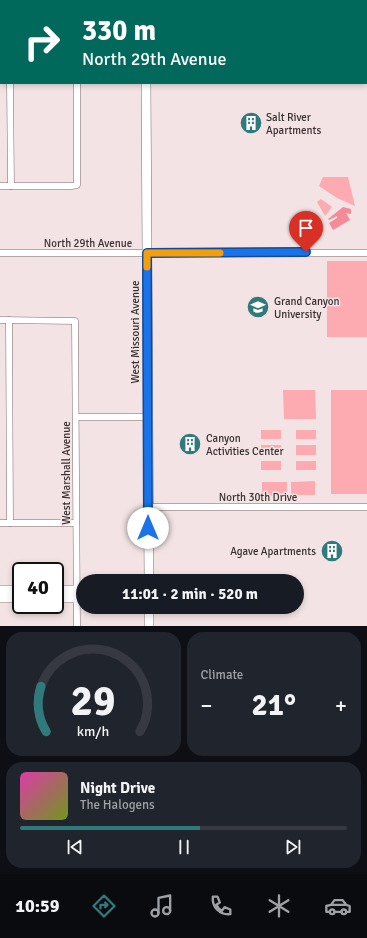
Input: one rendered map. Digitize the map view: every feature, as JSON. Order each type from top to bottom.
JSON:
[{"type":"street","points":[[10,84],[11,186]]},
{"type":"street","points":[[0,186],[77,185],[77,84]]},
{"type":"street","name":"West Missouri Avenue","points":[[146,84],[149,574]]},
{"type":"street","name":"North 29th Avenue","points":[[0,253],[367,253]]},
{"type":"street","points":[[0,320],[9,320],[10,523]]},
{"type":"street","name":"West Marshall Avenue","points":[[9,320],[75,321],[76,523],[79,574]]},
{"type":"street","points":[[76,417],[148,417]]},
{"type":"street","name":"North 30th Drive","points":[[148,507],[367,508]]},
{"type":"street","points":[[0,523],[76,523]]},
{"type":"street","points":[[0,590],[12,590]]},
{"type":"street","points":[[64,591],[76,593]]},
{"type":"street","points":[[64,597],[76,595]]},
{"type":"street","points":[[0,598],[12,598]]},
{"type":"street","name":"West Marshall Avenue","points":[[77,626],[78,614]]},
{"type":"street","points":[[149,614],[149,626]]},
{"type":"shaded area","points":[[323,177],[348,177],[355,206],[337,198],[319,186]]},
{"type":"shaded area","points":[[321,199],[332,207],[325,216],[317,202]]},
{"type":"shaded area","points":[[343,207],[351,209],[351,214],[346,213],[350,220],[333,230],[329,223],[337,218],[337,216],[329,220],[328,219]]},
{"type":"shaded area","points":[[327,261],[367,261],[367,337],[327,337]]},
{"type":"shaded area","points":[[283,390],[315,390],[316,419],[284,419]]},
{"type":"shaded area","points":[[331,390],[367,390],[367,494],[331,494]]},
{"type":"shaded area","points":[[261,430],[281,430],[281,439],[261,439]]},
{"type":"shaded area","points":[[296,430],[316,430],[316,439],[296,439]]},
{"type":"shaded area","points":[[261,445],[281,445],[281,454],[261,455]]},
{"type":"shaded area","points":[[296,445],[316,445],[316,455],[296,455]]},
{"type":"shaded area","points":[[261,461],[281,461],[281,470],[261,470]]},
{"type":"shaded area","points":[[296,461],[316,461],[316,470],[296,470]]},
{"type":"shaded area","points":[[315,481],[315,495],[291,495],[291,482]]},
{"type":"shaded area","points":[[262,482],[287,482],[287,495],[262,496]]},
{"type":"slow traffic","points":[[147,267],[147,253],[220,253]]},
{"type":"place","name":"Salt River Apartments","points":[[251,123]]},
{"type":"place","name":"Grand Canyon University","points":[[258,307]]},
{"type":"place","name":"Canyon Activities Center","points":[[190,444]]},
{"type":"place","name":"Agave Apartments","points":[[332,551]]},
{"type":"route","points":[[148,528],[147,253],[306,252]]}]
